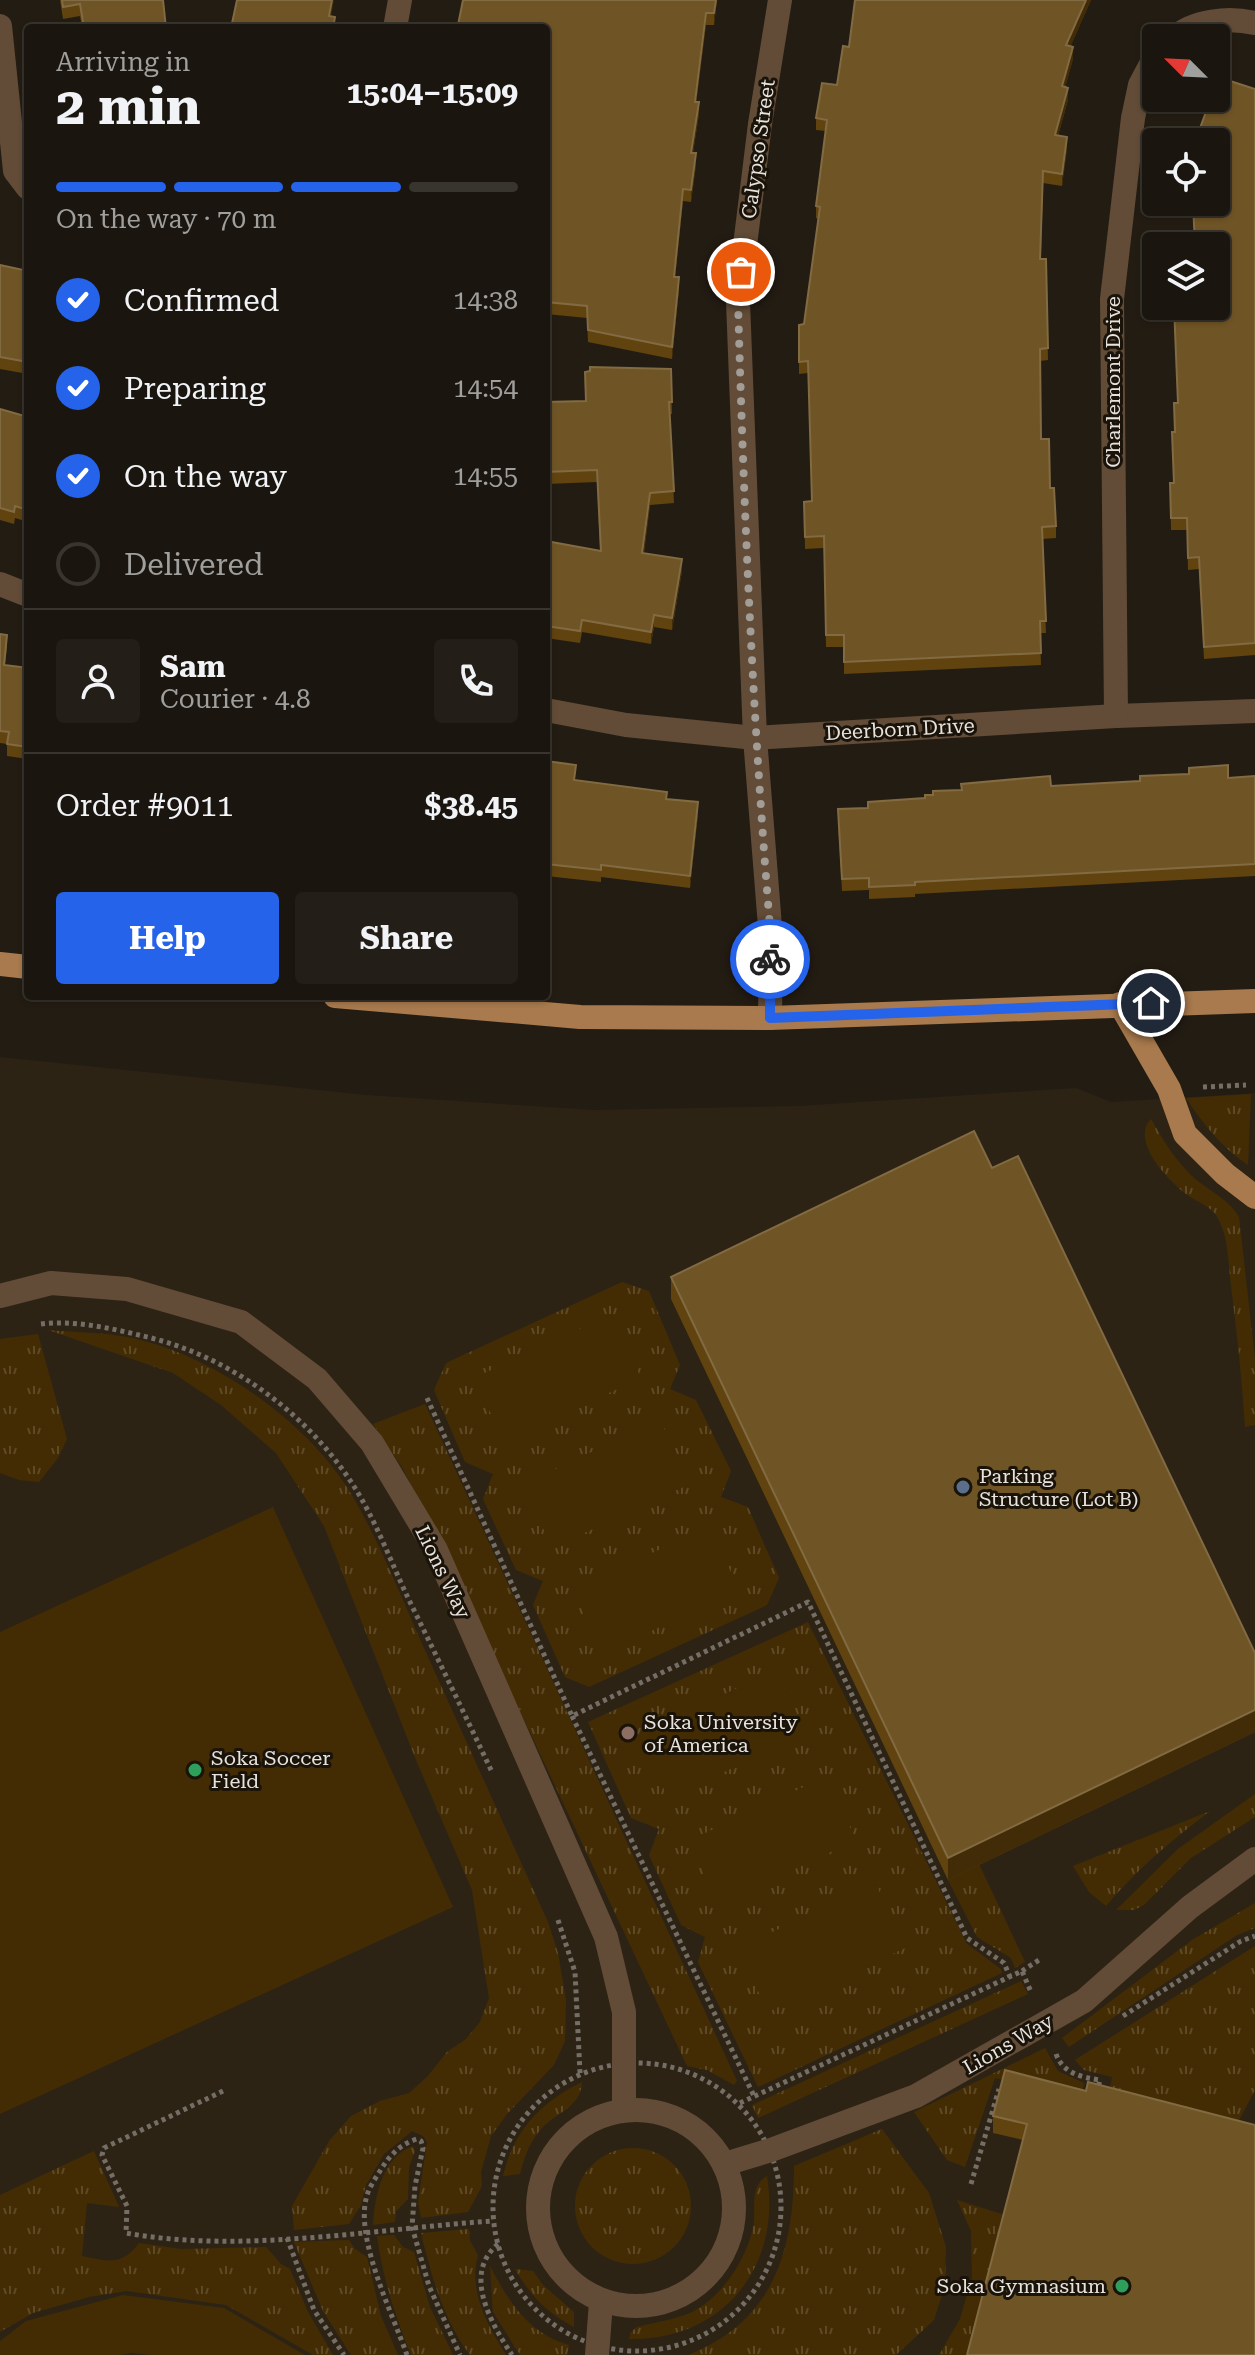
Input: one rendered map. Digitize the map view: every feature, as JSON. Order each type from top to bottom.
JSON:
[{"type":"main road","points":[[0,964],[24,967]]},
{"type":"main road","points":[[382,1000],[580,1017],[770,1018],[1255,1001]]},
{"type":"main road","points":[[1120,1004],[1169,1089],[1185,1134],[1225,1174],[1255,1197]]},
{"type":"street","points":[[396,24],[400,0]]},
{"type":"street","name":"Calypso Street","points":[[770,1018],[771,939],[755,738],[738,302],[760,124],[780,0]]},
{"type":"street","points":[[1203,24],[1255,23]]},
{"type":"street","points":[[0,26],[15,171],[24,183]]},
{"type":"street","name":"Charlemont Drive","points":[[1116,716],[1112,299],[1133,118],[1142,81]]},
{"type":"street","points":[[0,584],[24,593]]},
{"type":"street","name":"Deerborn Drive","points":[[550,711],[626,725],[755,738],[1116,716],[1255,711]]},
{"type":"street","name":"Lions Way","points":[[0,1296],[51,1283],[127,1289],[241,1322],[317,1379],[372,1443],[436,1550],[606,1937],[624,2012],[624,2109]]},
{"type":"street","name":"Lions Way","points":[[725,2164],[916,2096],[1084,2001],[1190,1907],[1255,1859]]},
{"type":"street","points":[[624,2109],[667,2114],[705,2137],[725,2164],[732,2183],[735,2218],[726,2251],[708,2277],[680,2298],[634,2308],[601,2302],[562,2276],[544,2246],[537,2210],[542,2176],[563,2140],[592,2119],[624,2109]]},
{"type":"street","points":[[597,2351],[601,2302]]},
{"type":"path","points":[[1193,1088],[1246,1085]]},
{"type":"path","points":[[32,1325],[93,1326],[127,1332],[207,1357],[241,1375],[285,1409],[319,1441],[355,1488],[496,1780]]},
{"type":"path","points":[[427,1398],[572,1716],[754,2096]]},
{"type":"path","points":[[572,1716],[808,1602],[967,1938],[1004,1963],[1010,1977]]},
{"type":"path","points":[[553,1908],[575,1972],[580,2073]]},
{"type":"path","points":[[1111,2023],[1241,1941],[1255,1936]]},
{"type":"path","points":[[739,2103],[1010,1977],[1042,1958]]},
{"type":"path","points":[[1022,1971],[1031,1993]]},
{"type":"path","points":[[1052,2042],[1060,2066],[1071,2073],[1100,2080],[1096,2096],[1085,2093]]},
{"type":"path","points":[[1056,2053],[1064,2051]]},
{"type":"path","points":[[624,2062],[666,2064],[705,2078],[739,2103],[758,2125],[771,2150],[782,2196],[777,2242],[759,2285],[728,2319],[688,2343],[642,2352],[597,2351],[557,2328],[525,2300],[503,2263],[492,2221],[495,2176],[512,2133],[541,2098],[580,2073],[624,2062]]},
{"type":"path","points":[[971,2184],[1000,2083]]},
{"type":"path","points":[[223,2091],[104,2148],[102,2155],[127,2206],[126,2233],[165,2240],[213,2242],[492,2221]]},
{"type":"path","points":[[407,2355],[385,2304],[366,2231],[366,2199],[389,2157],[407,2142],[417,2139],[423,2148],[415,2186],[412,2227],[429,2286],[460,2355]]},
{"type":"path","points":[[287,2238],[314,2310],[344,2355]]},
{"type":"path","points":[[498,2244],[485,2254],[481,2271],[482,2290],[496,2331],[512,2355]]},
{"type":"shaded area","name":"Soka University of America","points":[[0,1057],[366,1095],[593,1110],[800,1106],[1076,1088],[1111,1102],[1255,1093],[1255,2355],[0,2355]]},
{"type":"green space","points":[[1251,1094],[1248,1165],[1214,1135],[1186,1098]]},
{"type":"green space","points":[[1151,1119],[1186,1170],[1239,1217],[1255,1359],[1255,1425],[1245,1427],[1223,1231],[1213,1212],[1178,1188],[1154,1160],[1145,1138]]},
{"type":"green space","points":[[622,1282],[649,1291],[680,1365],[670,1389],[696,1400],[731,1471],[721,1497],[748,1507],[779,1578],[767,1605],[589,1687],[565,1677],[533,1605],[543,1581],[516,1570],[483,1499],[493,1474],[465,1462],[434,1390],[446,1363]]},
{"type":"green space","points":[[611,1314],[641,1378],[504,1442],[474,1378]]},
{"type":"green space","points":[[48,1330],[108,1334],[173,1350],[203,1363],[260,1398],[311,1443],[332,1467],[350,1492],[382,1553],[548,1922],[558,1953],[566,2000],[565,2041],[554,2065],[507,2114],[491,2136],[481,2172],[482,2186],[468,2212],[421,2218],[418,2202],[427,2142],[423,2136],[412,2131],[384,2154],[349,2224],[294,2230],[292,2206],[329,2141],[351,2116],[380,2101],[409,2093],[427,2077],[447,2052],[466,2039],[480,2022],[489,1998],[472,1890],[416,1760],[324,1526],[276,1453],[221,1405],[173,1373]]},
{"type":"green space","points":[[38,1334],[67,1439],[58,1458],[39,1482],[19,1480],[0,1473],[0,1339]]},
{"type":"green space","points":[[425,1404],[737,2081],[734,2085],[707,2070],[687,2066],[439,1539],[403,1469],[373,1424]]},
{"type":"green space","points":[[660,1420],[690,1484],[552,1548],[523,1484]]},
{"type":"green space","name":"Soka Soccer Field","points":[[273,1507],[453,1907],[0,2114],[0,1632]]},
{"type":"green space","points":[[710,1526],[739,1590],[602,1654],[573,1590]]},
{"type":"green space","points":[[808,1622],[967,1944],[1001,1969],[1002,1973],[758,2087],[698,1962],[705,1937],[681,1925],[649,1855],[659,1829],[631,1818],[588,1722]]},
{"type":"green space","points":[[776,1670],[806,1734],[668,1798],[639,1734]]},
{"type":"green space","points":[[827,1776],[856,1840],[719,1905],[690,1840]]},
{"type":"green space","points":[[1255,1794],[1255,1817],[1191,1858],[1144,1905],[1134,1910],[1116,1910],[1178,1849]]},
{"type":"green space","points":[[1210,1811],[1155,1856],[1106,1906],[1089,1892],[1073,1866]]},
{"type":"green space","points":[[979,1864],[1025,1962],[1015,1968],[1011,1958],[977,1937],[948,1880]]},
{"type":"green space","points":[[876,1884],[905,1948],[768,2012],[738,1948]]},
{"type":"green space","points":[[1255,1903],[1255,1928],[1237,1935],[1069,2047],[1062,2038],[1192,1940]]},
{"type":"green space","points":[[1255,1946],[1255,2090],[1238,2122],[1110,2089],[1112,2077],[1084,2070],[1075,2060]]},
{"type":"green space","points":[[1021,1981],[1028,1994],[758,2118],[752,2105]]},
{"type":"green space","points":[[1045,2048],[1058,2071],[1084,2083],[1081,2098],[995,2078],[965,2167],[947,2160],[914,2112]]},
{"type":"green space","points":[[582,2082],[573,2103],[548,2122],[534,2138],[520,2174],[503,2176],[514,2145],[531,2120],[553,2099]]},
{"type":"green space","points":[[882,2129],[929,2193],[946,2247],[945,2285],[934,2320],[896,2355],[688,2355],[717,2341],[741,2323],[759,2303],[773,2280],[790,2227],[794,2166]]},
{"type":"green space","points":[[413,2146],[415,2151],[409,2167],[408,2199],[396,2211],[395,2222],[373,2225],[378,2190],[387,2168],[402,2151]]},
{"type":"green space","points":[[633,2148],[655,2152],[674,2165],[687,2184],[691,2206],[687,2228],[674,2247],[655,2260],[633,2264],[611,2260],[592,2247],[579,2228],[575,2206],[579,2184],[592,2165],[611,2152]]},
{"type":"green space","points":[[94,2151],[119,2207],[87,2203],[82,2256],[120,2259],[139,2243],[181,2249],[266,2247],[290,2269],[308,2312],[333,2355],[313,2355],[226,2305],[127,2291],[89,2297],[33,2313],[0,2332],[0,2195]]},
{"type":"green space","points":[[767,2176],[769,2209],[765,2240],[754,2268],[738,2292],[717,2312],[692,2327],[662,2336],[629,2339],[637,2327],[692,2312],[723,2287],[745,2253],[753,2228],[757,2186]]},
{"type":"green space","points":[[957,2200],[1008,2216],[972,2355],[939,2355],[960,2319],[972,2278],[971,2231]]},
{"type":"green space","points":[[469,2229],[470,2241],[478,2255],[477,2295],[492,2332],[506,2355],[470,2355],[445,2311],[429,2265],[421,2233]]},
{"type":"green space","points":[[394,2235],[403,2247],[414,2252],[430,2307],[453,2355],[411,2355],[390,2297],[377,2236]]},
{"type":"green space","points":[[349,2240],[355,2249],[367,2257],[381,2316],[398,2355],[351,2355],[323,2311],[294,2242]]},
{"type":"green space","points":[[490,2266],[504,2292],[531,2324],[542,2333],[569,2345],[567,2355],[520,2355],[493,2312]]},
{"type":"green space","points":[[515,2269],[533,2271],[543,2285],[574,2312],[574,2327],[540,2302]]},
{"type":"green space","points":[[123,2295],[224,2308],[305,2355],[0,2355],[0,2341],[26,2321]]},
{"type":"building","points":[[62,0],[163,0],[166,24],[83,24],[80,4],[63,7]]},
{"type":"building","points":[[237,0],[332,0],[329,16],[335,17],[334,24],[232,24]]},
{"type":"building","points":[[463,0],[716,0],[714,13],[706,13],[695,102],[699,102],[691,153],[696,153],[691,190],[683,189],[674,277],[679,277],[672,347],[588,330],[587,306],[550,302],[550,24],[458,24]]},
{"type":"building","points":[[855,0],[1086,0],[1066,45],[1073,47],[1062,86],[1068,88],[1055,135],[1067,137],[1062,174],[1043,171],[1040,259],[1046,259],[1048,348],[1040,349],[1041,439],[1049,439],[1050,488],[1054,488],[1056,526],[1042,527],[1046,621],[1040,621],[1041,653],[844,662],[844,635],[826,635],[824,536],[805,537],[804,502],[812,501],[808,361],[799,362],[799,325],[804,324],[820,207],[816,206],[827,120],[816,118],[822,83],[837,85],[843,46],[849,47]]},
{"type":"building","points":[[1230,81],[1255,89],[1255,643],[1204,647],[1199,557],[1188,558],[1187,518],[1171,518],[1170,483],[1174,483],[1174,403],[1178,403],[1175,320],[1230,320],[1230,232],[1194,232],[1194,216],[1230,216],[1230,128],[1200,128],[1206,112],[1230,112]]},
{"type":"building","points":[[0,265],[24,270],[24,361],[0,357]]},
{"type":"building","points":[[590,367],[671,369],[672,402],[669,402],[674,491],[650,493],[642,553],[682,559],[672,618],[654,615],[651,632],[582,620],[580,631],[550,627],[550,542],[601,551],[597,470],[550,472],[550,402],[586,401],[585,372],[590,371]]},
{"type":"building","points":[[0,409],[24,416],[24,509],[15,506],[14,512],[0,508]]},
{"type":"building","points":[[0,634],[7,635],[4,665],[24,668],[24,746],[7,744],[9,732],[0,731]]},
{"type":"building","points":[[550,762],[576,765],[574,780],[667,792],[666,799],[698,802],[690,876],[601,865],[601,870],[550,864]]},
{"type":"building","points":[[1228,765],[1228,778],[1255,776],[1255,864],[869,887],[869,878],[842,879],[838,809],[868,808],[868,802],[925,798],[925,795],[933,795],[933,791],[962,790],[961,784],[1050,776],[1051,786],[1140,781],[1140,776],[1189,774],[1189,768]]},
{"type":"building","name":"Parking Structure (Lot B)","points":[[974,1131],[992,1168],[1018,1156],[1255,1653],[1255,1710],[948,1858],[671,1277]]},
{"type":"building","name":"Soka Gymnasium","points":[[1005,2070],[1086,2091],[1088,2082],[1255,2125],[1255,2355],[967,2355],[1027,2124],[993,2116]]},
{"type":"way so far","points":[[741,272],[738,302],[745,531],[770,959]]},
{"type":"place","name":"Parking Structure (Lot B)","points":[[963,1487]]},
{"type":"place","name":"Soka University of America","points":[[628,1733]]},
{"type":"place","name":"Soka Soccer Field","points":[[195,1770]]},
{"type":"place","name":"Soka Gymnasium","points":[[1122,2286]]},
{"type":"route","points":[[770,959],[770,1018],[1151,1003]]}]
